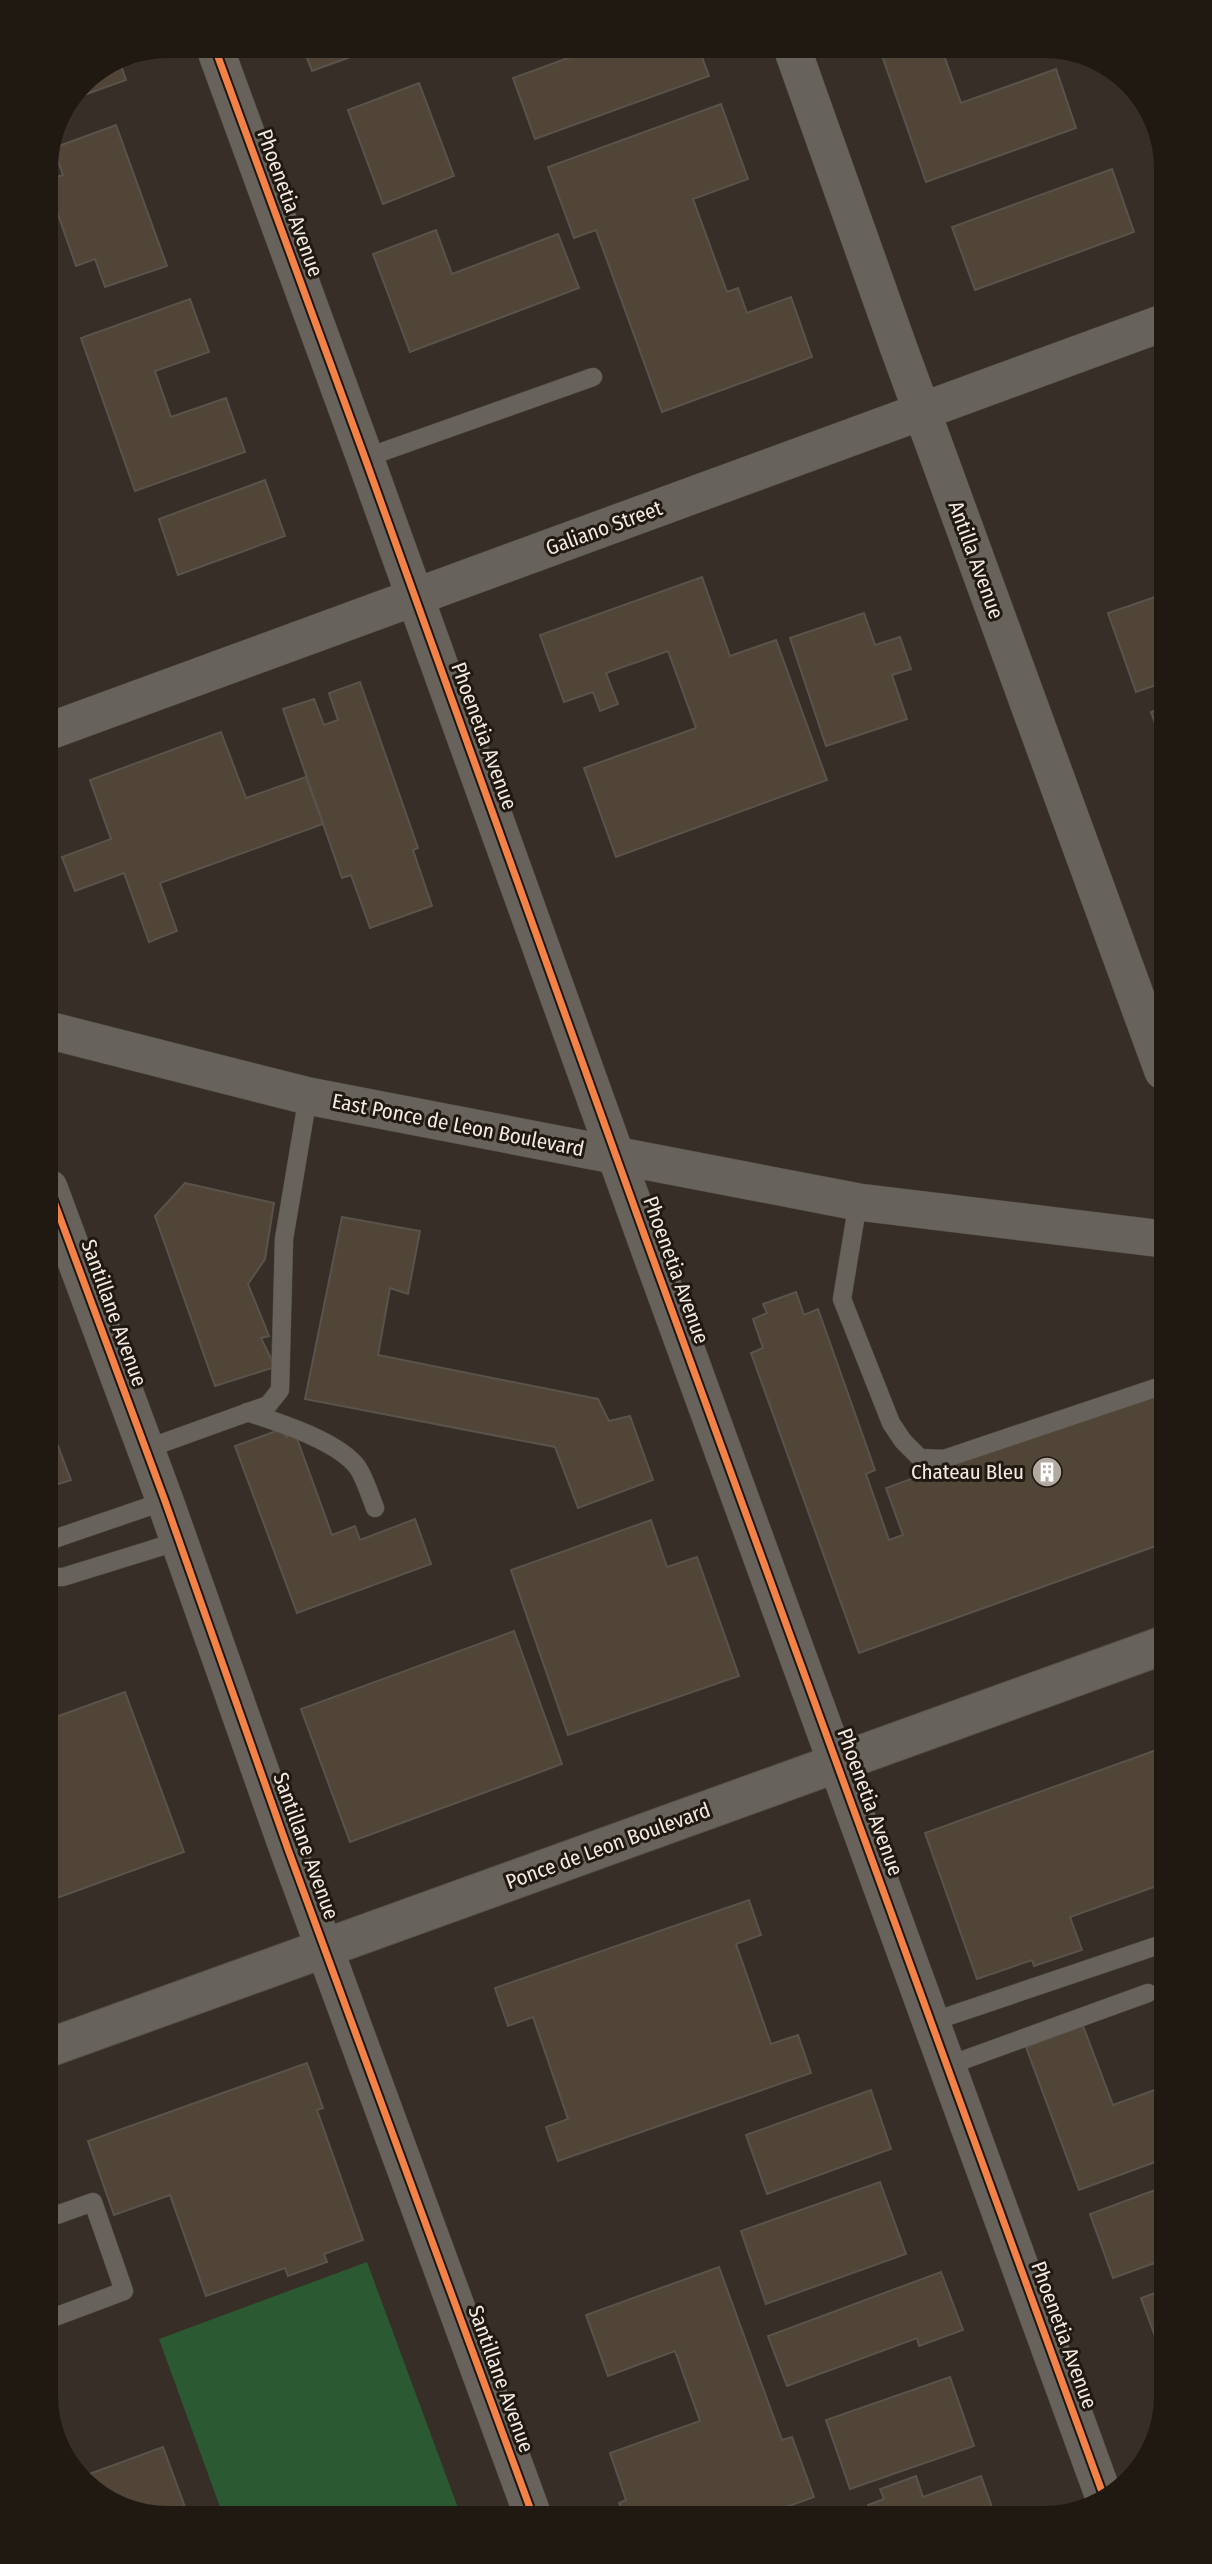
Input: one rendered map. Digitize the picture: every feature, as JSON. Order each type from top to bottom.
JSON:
[{"type":"street","name":"Phoenetia Avenue","points":[[218,58],[1101,2490]]},
{"type":"street","name":"Antilla Avenue","points":[[796,58],[1154,1046]]},
{"type":"street","name":"Galiano Street","points":[[58,728],[1154,326]]},
{"type":"street","name":"East Ponce de Leon Boulevard","points":[[58,1033],[308,1096],[858,1202],[1154,1238]]},
{"type":"street","name":"Santillane Avenue","points":[[58,1212],[529,2506]]},
{"type":"street","name":"Ponce de Leon Boulevard","points":[[58,2044],[1154,1649]]},
{"type":"lane","points":[[365,458],[593,377]]},
{"type":"lane","points":[[146,1449],[268,1405],[280,1390],[284,1239],[308,1096]]},
{"type":"lane","points":[[858,1202],[842,1300],[891,1423],[903,1441],[920,1458],[944,1459],[1154,1388]]},
{"type":"lane","points":[[247,1412],[285,1425],[343,1452],[358,1468],[375,1508]]},
{"type":"lane","points":[[58,1538],[165,1502]]},
{"type":"lane","points":[[58,1577],[179,1541]]},
{"type":"lane","points":[[931,2022],[1154,1947]]},
{"type":"lane","points":[[947,2066],[1148,1993]]},
{"type":"lane","points":[[58,2214],[93,2202],[124,2291],[58,2316]]},
{"type":"green space","points":[[367,2262],[457,2506],[220,2506],[159,2339]]},
{"type":"building","points":[[307,58],[348,58],[312,71]]},
{"type":"building","points":[[568,58],[702,58],[709,76],[535,139],[513,78]]},
{"type":"building","points":[[883,58],[945,58],[961,103],[1056,69],[1076,128],[926,182]]},
{"type":"building","points":[[122,68],[126,80],[86,94],[95,85]]},
{"type":"building","points":[[419,83],[454,176],[383,204],[348,110]]},
{"type":"building","points":[[721,104],[748,179],[693,199],[727,292],[738,288],[747,313],[791,297],[812,357],[662,412],[596,230],[574,238],[548,167]]},
{"type":"building","points":[[116,125],[167,266],[105,287],[95,259],[76,266],[58,214],[58,176],[63,175],[58,162],[60,145]]},
{"type":"building","points":[[1112,169],[1134,232],[975,290],[952,227]]},
{"type":"building","points":[[436,230],[452,274],[558,234],[579,288],[410,352],[373,254]]},
{"type":"building","points":[[190,299],[209,352],[155,371],[171,417],[226,398],[245,452],[135,491],[81,338]]},
{"type":"building","points":[[265,480],[285,536],[178,575],[159,519]]},
{"type":"building","points":[[702,577],[730,656],[776,640],[827,780],[616,857],[584,768],[696,728],[668,651],[606,673],[618,704],[600,711],[593,692],[564,702],[540,635]]},
{"type":"building","points":[[1154,597],[1154,686],[1136,692],[1108,613]]},
{"type":"building","points":[[864,613],[875,645],[900,637],[911,669],[892,675],[907,719],[826,746],[790,638]]},
{"type":"building","points":[[360,682],[418,848],[413,850],[432,906],[370,928],[351,875],[342,878],[283,709],[314,699],[324,725],[338,720],[329,693]]},
{"type":"building","points":[[221,732],[246,798],[306,777],[323,824],[160,883],[177,931],[149,942],[124,873],[75,891],[62,857],[111,839],[90,780]]},
{"type":"building","points":[[185,1183],[274,1203],[265,1259],[248,1284],[269,1336],[261,1338],[275,1367],[215,1386],[155,1216]]},
{"type":"building","points":[[342,1217],[420,1231],[408,1294],[390,1288],[378,1355],[598,1399],[609,1421],[630,1416],[653,1480],[578,1508],[555,1447],[305,1399]]},
{"type":"building","name":"Chateau Bleu","points":[[796,1292],[804,1315],[818,1309],[875,1470],[866,1474],[889,1540],[903,1535],[886,1488],[1154,1392],[1154,1547],[859,1653],[751,1353],[763,1348],[753,1319],[767,1313],[763,1304]]},
{"type":"building","points":[[282,1429],[286,1437],[295,1433],[332,1535],[355,1526],[360,1540],[415,1519],[431,1564],[297,1613],[235,1446]]},
{"type":"building","points":[[58,1446],[71,1480],[58,1484]]},
{"type":"building","points":[[651,1520],[667,1567],[697,1557],[739,1676],[568,1735],[511,1570]]},
{"type":"building","points":[[514,1631],[562,1764],[350,1842],[301,1709]]},
{"type":"building","points":[[125,1692],[184,1852],[58,1897],[58,1716]]},
{"type":"building","points":[[1154,1751],[1154,1887],[1070,1917],[1082,1950],[1034,1966],[1032,1960],[977,1979],[925,1833]]},
{"type":"building","points":[[749,1900],[761,1935],[736,1944],[771,2044],[798,2035],[811,2073],[558,2161],[546,2127],[568,2119],[533,2017],[508,2026],[495,1988]]},
{"type":"building","points":[[1083,2026],[1113,2105],[1154,2090],[1154,2162],[1079,2190],[1026,2047]]},
{"type":"building","points":[[307,2063],[323,2108],[317,2110],[363,2240],[324,2254],[327,2262],[288,2276],[285,2268],[206,2296],[170,2195],[114,2215],[88,2141]]},
{"type":"building","points":[[871,2090],[891,2149],[767,2194],[746,2135]]},
{"type":"building","points":[[880,2182],[906,2254],[766,2304],[741,2231]]},
{"type":"building","points":[[1154,2190],[1154,2263],[1113,2278],[1090,2214]]},
{"type":"building","points":[[719,2267],[782,2440],[792,2437],[814,2497],[789,2506],[620,2506],[619,2503],[626,2500],[610,2453],[700,2421],[675,2351],[608,2376],[586,2315]]},
{"type":"building","points":[[941,2272],[963,2330],[919,2346],[917,2338],[787,2386],[768,2336]]},
{"type":"building","points":[[1154,2293],[1154,2333],[1141,2298]]},
{"type":"building","points":[[950,2377],[974,2446],[850,2489],[826,2420]]},
{"type":"building","points":[[163,2447],[185,2506],[160,2506],[132,2500],[101,2484],[90,2474]]},
{"type":"building","points":[[916,2476],[923,2497],[981,2476],[992,2506],[868,2506],[884,2499],[880,2489]]},
{"type":"cycle path","points":[[218,58],[1101,2490]]},
{"type":"cycle path","points":[[58,1212],[529,2506]]},
{"type":"place","name":"Chateau Bleu","points":[[1047,1472]]}]
